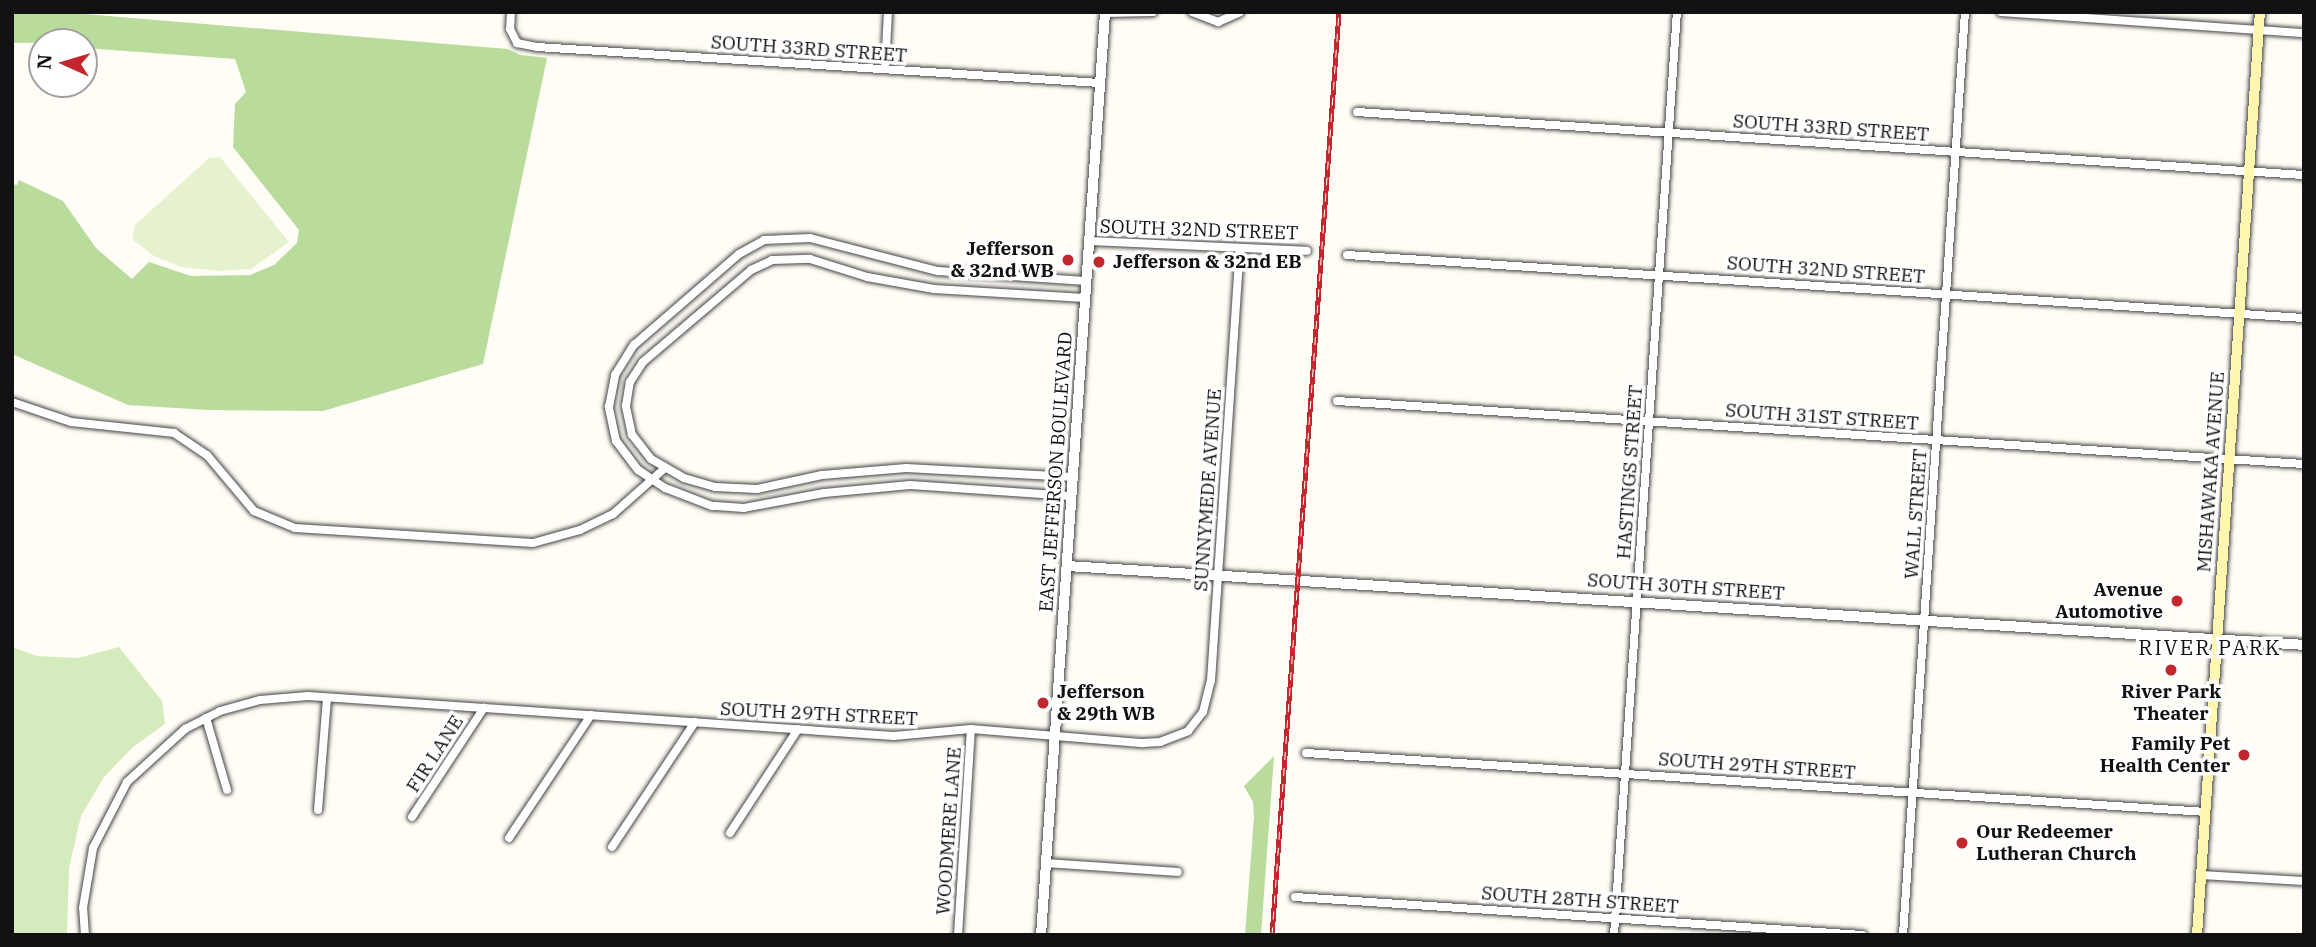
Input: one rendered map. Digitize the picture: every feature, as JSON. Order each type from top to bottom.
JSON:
[{"type":"main road","name":"MISHAWAKA AVENUE","points":[[2197,935],[2260,12]]},
{"type":"street","name":"SOUTH 33RD STREET","points":[[511,12],[510,29],[517,43],[1100,83]]},
{"type":"street","points":[[885,69],[888,12]]},
{"type":"street","points":[[1105,13],[1153,12]]},
{"type":"street","points":[[1192,12],[1218,22],[1240,12]]},
{"type":"street","name":"HASTINGS STREET","points":[[1614,935],[1677,12]]},
{"type":"street","name":"WALL STREET","points":[[1903,935],[1965,12]]},
{"type":"street","points":[[2001,12],[2304,33]]},
{"type":"street","name":"EAST JEFFERSON BOULEVARD","points":[[1041,935],[1105,13]]},
{"type":"street","name":"SOUTH 33RD STREET","points":[[1357,112],[2304,175]]},
{"type":"street","points":[[1072,496],[910,485],[730,508],[692,500],[652,481],[615,441],[609,407],[615,375],[634,345],[750,246],[776,237],[810,238],[939,271],[1086,281]]},
{"type":"street","name":"SOUTH 32ND STREET","points":[[1089,241],[1307,251]]},
{"type":"street","name":"SUNNYMEDE AVENUE","points":[[1191,729],[1209,699],[1240,248]]},
{"type":"street","name":"SOUTH 32ND STREET","points":[[1347,255],[2304,318]]},
{"type":"street","points":[[1073,477],[881,469],[744,489],[699,483],[664,467],[632,435],[626,406],[630,382],[643,362],[760,264],[788,256],[922,288],[1085,298]]},
{"type":"street","name":"SOUTH 31ST STREET","points":[[1337,401],[2304,464]]},
{"type":"street","points":[[12,402],[71,422],[174,433],[207,455],[254,511],[295,528],[533,543],[580,530],[613,514],[652,481],[664,467]]},
{"type":"street","name":"SOUTH 30TH STREET","points":[[1067,566],[2304,645]]},
{"type":"street","name":"SOUTH 29TH STREET","points":[[85,935],[87,872],[113,802],[147,759],[206,718],[241,704],[293,696],[908,737],[971,729],[1160,743],[1191,729]]},
{"type":"street","points":[[318,810],[327,698]]},
{"type":"street","name":"FIR LANE","points":[[412,817],[484,708]]},
{"type":"street","points":[[509,838],[591,715]]},
{"type":"street","points":[[206,718],[227,790]]},
{"type":"street","points":[[612,847],[695,722]]},
{"type":"street","points":[[730,833],[798,729]]},
{"type":"street","name":"WOODMERE LANE","points":[[958,935],[971,729]]},
{"type":"street","name":"SOUTH 29TH STREET","points":[[1306,753],[2205,812]]},
{"type":"street","points":[[1046,863],[1178,872]]},
{"type":"street","points":[[2201,875],[2304,881]]},
{"type":"street","name":"SOUTH 28TH STREET","points":[[1295,897],[1863,935]]},
{"type":"green space","points":[[12,12],[60,12],[508,49],[520,55],[547,58],[483,364],[323,411],[208,410],[128,405],[12,354],[12,184],[17,185],[19,180],[63,201],[96,248],[132,279],[149,262],[191,276],[250,275],[274,265],[297,243],[299,230],[233,147],[235,104],[246,92],[235,59],[98,49],[98,28],[28,28],[28,43],[12,43]]},
{"type":"green space","points":[[220,157],[289,242],[251,269],[218,271],[181,267],[154,256],[132,239],[135,225],[209,158]]},
{"type":"green space","points":[[12,647],[37,656],[78,658],[119,647],[162,701],[165,724],[133,747],[104,777],[81,816],[69,868],[67,935],[12,935]]},
{"type":"green space","points":[[1274,756],[1261,935],[1245,935],[1254,817],[1253,802],[1244,786]]},
{"type":"railway","points":[[1272,935],[1339,12]]},
{"type":"place","name":"Jefferson & 32nd WB","points":[[1068,260]]},
{"type":"place","name":"Jefferson & 32nd EB","points":[[1099,262]]},
{"type":"place","name":"Avenue Automotive","points":[[2177,601]]},
{"type":"place","name":"River Park Theater","points":[[2171,670]]},
{"type":"place","name":"Jefferson & 29th WB","points":[[1043,703]]},
{"type":"place","name":"Family Pet Health Center","points":[[2244,755]]},
{"type":"place","name":"Our Redeemer Lutheran Church","points":[[1962,843]]},
{"type":"district","name":"RIVER PARK","points":[[2210,647]]}]
